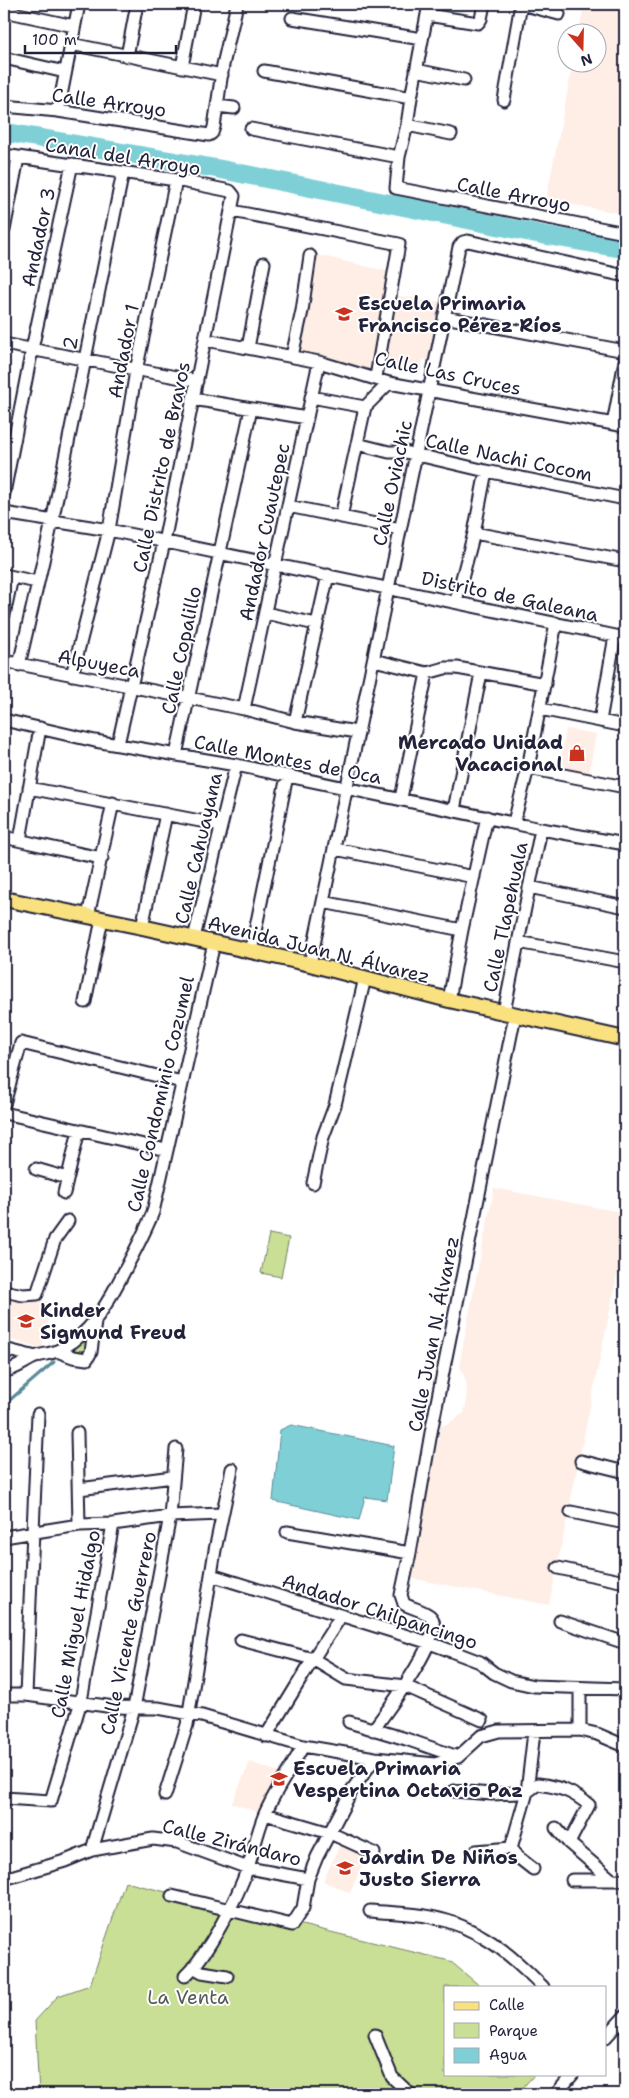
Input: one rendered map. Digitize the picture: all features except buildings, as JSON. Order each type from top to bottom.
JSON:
[{"type":"main road","name":"Avenida Juan N. Álvarez","points":[[4,900],[194,938],[310,964],[449,1000],[625,1039]]},
{"type":"street","points":[[58,111],[79,4]]},
{"type":"street","points":[[127,56],[136,4]]},
{"type":"street","points":[[182,67],[194,4]]},
{"type":"street","points":[[234,108],[217,106],[236,4]]},
{"type":"street","points":[[251,129],[399,157],[407,125],[428,9],[478,23],[481,19],[484,4]]},
{"type":"street","points":[[504,100],[521,4],[559,14]]},
{"type":"street","points":[[4,11],[74,26]]},
{"type":"street","points":[[292,18],[422,39]]},
{"type":"street","points":[[71,44],[222,75]]},
{"type":"street","points":[[4,58],[65,72]]},
{"type":"street","points":[[264,70],[411,98]]},
{"type":"street","points":[[416,70],[464,80]]},
{"type":"street","name":"Calle Arroyo","points":[[4,106],[58,111],[209,135],[214,127],[217,106]]},
{"type":"street","points":[[407,125],[451,134]]},
{"type":"street","name":"Canal del Arroyo","points":[[4,155],[176,180],[230,191],[234,196]]},
{"type":"street","name":"Calle Arroyo","points":[[399,157],[396,188],[625,233]]},
{"type":"street","points":[[4,230],[18,158]]},
{"type":"street","name":"Andador 3","points":[[4,493],[32,349],[72,164]]},
{"type":"street","name":"2","points":[[19,665],[52,522],[123,172]]},
{"type":"street","name":"Andador 1","points":[[72,675],[108,530],[136,371],[176,180]]},
{"type":"street","name":"Calle Distrito de Bravos","points":[[118,744],[164,542],[234,196]]},
{"type":"street","points":[[232,211],[400,244],[376,377]]},
{"type":"street","name":"Calle Oviachic","points":[[310,964],[459,247],[463,242],[625,276]]},
{"type":"street","points":[[292,356],[302,311],[310,256]]},
{"type":"street","points":[[248,348],[264,263]]},
{"type":"street","points":[[444,317],[625,351]]},
{"type":"street","name":"Calle Las Cruces","points":[[206,340],[319,362],[376,377],[389,383],[625,426]]},
{"type":"street","points":[[4,344],[136,371],[197,381]]},
{"type":"street","name":"Andador Cuautepec","points":[[244,709],[319,362]]},
{"type":"street","points":[[613,424],[625,362]]},
{"type":"street","points":[[340,517],[365,407],[389,383]]},
{"type":"street","points":[[311,397],[365,407]]},
{"type":"street","points":[[193,399],[306,418]]},
{"type":"street","name":"Calle Copalillo","points":[[176,755],[251,409]]},
{"type":"street","name":"Calle Nachi Cocom","points":[[357,444],[388,452],[405,452],[486,471],[625,499]]},
{"type":"street","points":[[456,601],[474,534],[486,471]]},
{"type":"street","points":[[288,506],[400,529]]},
{"type":"street","name":"Distrito de Galeana","points":[[4,513],[108,530],[456,601],[620,637]]},
{"type":"street","points":[[474,534],[625,561]]},
{"type":"street","points":[[295,722],[328,575]]},
{"type":"street","points":[[4,615],[8,576],[37,582]]},
{"type":"street","points":[[265,613],[316,624]]},
{"type":"street","points":[[514,822],[528,768],[556,623]]},
{"type":"street","points":[[600,721],[620,637]]},
{"type":"street","points":[[374,660],[427,672],[444,668],[457,668],[545,684]]},
{"type":"street","name":"Alpuyeca","points":[[4,661],[244,709],[295,722],[357,732]]},
{"type":"street","points":[[401,798],[427,672]]},
{"type":"street","points":[[454,810],[481,672]]},
{"type":"street","points":[[540,709],[625,726]]},
{"type":"street","name":"Calle Montes de Oca","points":[[4,720],[94,741],[236,765],[401,798],[541,829],[625,844]]},
{"type":"street","points":[[20,840],[40,728]]},
{"type":"street","name":"Calle Cahuayana","points":[[194,938],[236,765]]},
{"type":"street","points":[[528,768],[625,787]]},
{"type":"street","points":[[251,951],[287,776]]},
{"type":"street","points":[[29,788],[221,825]]},
{"type":"street","points":[[88,916],[113,803]]},
{"type":"street","points":[[142,927],[166,814]]},
{"type":"street","points":[[449,1000],[462,930],[487,817]]},
{"type":"street","name":"Calle Tlapehuala","points":[[510,1014],[518,942],[541,829]]},
{"type":"street","points":[[4,837],[42,844],[57,850],[102,858]]},
{"type":"street","points":[[334,849],[474,877]]},
{"type":"street","points":[[529,887],[625,907]]},
{"type":"street","points":[[323,902],[462,930]]},
{"type":"street","points":[[85,1002],[102,919]]},
{"type":"street","points":[[518,942],[625,962]]},
{"type":"street","name":"Calle Condominio Cozumel","points":[[7,1371],[36,1357],[57,1351],[81,1335],[95,1322],[107,1304],[152,1216],[214,943]]},
{"type":"street","points":[[313,1183],[323,1137],[335,1105],[365,978]]},
{"type":"street","name":"Calle Juan N. Álvarez","points":[[430,1643],[434,1621],[431,1617],[404,1604],[401,1595],[510,1014]]},
{"type":"street","points":[[4,1104],[21,1043],[182,1082]]},
{"type":"street","points":[[4,1113],[166,1150]]},
{"type":"street","points":[[64,1193],[79,1130]]},
{"type":"street","points":[[36,1170],[67,1178]]},
{"type":"street","points":[[4,1291],[23,1295],[37,1294],[55,1239],[68,1221]]},
{"type":"street","points":[[57,1351],[73,1357],[87,1359],[91,1352],[95,1322]]},
{"type":"street","points":[[4,1349],[36,1357]]},
{"type":"street","points":[[26,1695],[38,1414]]},
{"type":"street","points":[[77,1433],[79,1525]]},
{"type":"street","name":"Calle Vicente Guerrero","points":[[92,1850],[134,1708],[170,1516],[176,1449]]},
{"type":"street","points":[[582,1461],[625,1472]]},
{"type":"street","points":[[165,1795],[182,1742],[188,1713],[222,1514],[232,1469]]},
{"type":"street","points":[[79,1489],[173,1477]]},
{"type":"street","points":[[571,1512],[625,1523]]},
{"type":"street","points":[[4,1537],[79,1525],[113,1524],[170,1516],[222,1514]]},
{"type":"street","name":"Calle Miguel Hidalgo","points":[[4,1798],[51,1800],[81,1701],[113,1524]]},
{"type":"street","points":[[287,1532],[410,1553]]},
{"type":"street","points":[[558,1568],[625,1582]]},
{"type":"street","name":"Andador Chilpancingo","points":[[211,1575],[430,1643],[480,1662],[494,1673],[511,1681],[534,1686],[625,1689]]},
{"type":"street","points":[[266,1736],[313,1658],[342,1616]]},
{"type":"street","points":[[560,1621],[625,1643]]},
{"type":"street","points":[[241,1640],[313,1658],[346,1679],[405,1686],[482,1720]]},
{"type":"street","points":[[373,1730],[405,1686],[430,1643]]},
{"type":"street","points":[[580,1688],[580,1730]]},
{"type":"street","points":[[4,1695],[26,1695],[134,1708],[158,1708],[188,1713],[303,1746],[375,1758],[436,1764],[458,1757],[481,1736],[500,1731],[580,1730],[597,1734],[625,1746]]},
{"type":"street","points":[[349,1722],[458,1757]]},
{"type":"street","points":[[511,1848],[527,1792],[534,1732]]},
{"type":"street","points":[[227,1976],[189,1972],[229,1911],[248,1868],[265,1814],[303,1746]]},
{"type":"street","points":[[172,1896],[292,1925],[303,1908],[308,1879],[316,1857],[352,1790],[375,1758]]},
{"type":"street","points":[[454,1791],[492,1794],[527,1792],[538,1784],[559,1787],[576,1795],[589,1805],[569,1843]]},
{"type":"street","points":[[265,1814],[330,1833],[374,1853]]},
{"type":"street","points":[[556,1828],[569,1843],[612,1880]]},
{"type":"street","name":"Calle Zirándaro","points":[[4,1879],[65,1861],[92,1850],[153,1839],[176,1842],[248,1868],[308,1879]]},
{"type":"street","points":[[476,1851],[511,1848]]},
{"type":"street","points":[[511,1848],[519,1858],[532,1868]]},
{"type":"street","points":[[572,1880],[625,1880]]},
{"type":"street","points":[[370,1911],[432,1917],[471,1930],[491,1941],[542,1986]]},
{"type":"street","points":[[606,2037],[625,2016]]},
{"type":"street","points":[[375,2035],[392,2077],[410,2094]]},
{"type":"street","points":[[556,2094],[572,2076]]},
{"type":"shaded area","points":[[584,4],[625,4],[625,214],[546,200],[571,72],[606,72],[606,22],[581,22]]},
{"type":"shaded area","name":"Escuela Primaria Francisco Pérez Ríos","points":[[314,254],[394,273],[374,370],[294,355]]},
{"type":"shaded area","points":[[392,295],[440,302],[431,361],[423,359],[420,374],[379,368]]},
{"type":"shaded area","name":"Mercado Unidad Vacacional","points":[[566,729],[596,734],[588,778],[558,772]]},
{"type":"shaded area","points":[[494,1188],[625,1213],[625,1237],[549,1605],[410,1578],[441,1426],[448,1424],[465,1412],[467,1384],[460,1366],[461,1355]]},
{"type":"shaded area","name":"Kinder Sigmund Freud","points":[[4,1296],[31,1297],[52,1303],[42,1348],[4,1338]]},
{"type":"shaded area","points":[[250,1762],[284,1774],[263,1814],[232,1803]]},
{"type":"shaded area","name":"Jardin De Niños Justo Sierra","points":[[341,1843],[367,1854],[350,1893],[323,1881]]},
{"type":"green space","points":[[269,1234],[289,1238],[281,1277],[261,1273]]},
{"type":"green space","points":[[81,1341],[86,1343],[88,1348],[86,1353],[81,1355],[76,1353],[74,1348],[76,1343]]},
{"type":"green space","name":"La Venta","points":[[125,1882],[450,1961],[480,1986],[444,1986],[444,2076],[533,2076],[517,2094],[39,2094],[35,2021],[58,1996],[90,1985]]},
{"type":"water","points":[[291,1425],[394,1446],[387,1500],[365,1497],[359,1520],[273,1501],[280,1430]]},
{"type":"waterway","points":[[4,132],[219,169],[544,235],[625,249]]},
{"type":"waterway","points":[[4,1405],[54,1362]]},
{"type":"place","name":"Escuela Primaria Francisco Pérez Ríos","points":[[344,314]]},
{"type":"place","name":"Mercado Unidad Vacacional","points":[[577,753]]},
{"type":"place","name":"Kinder Sigmund Freud","points":[[26,1321]]},
{"type":"place","name":"Escuela Primaria Vespertina Octavio Paz","points":[[279,1779]]},
{"type":"place","name":"Jardin De Niños Justo Sierra","points":[[345,1868]]}]
